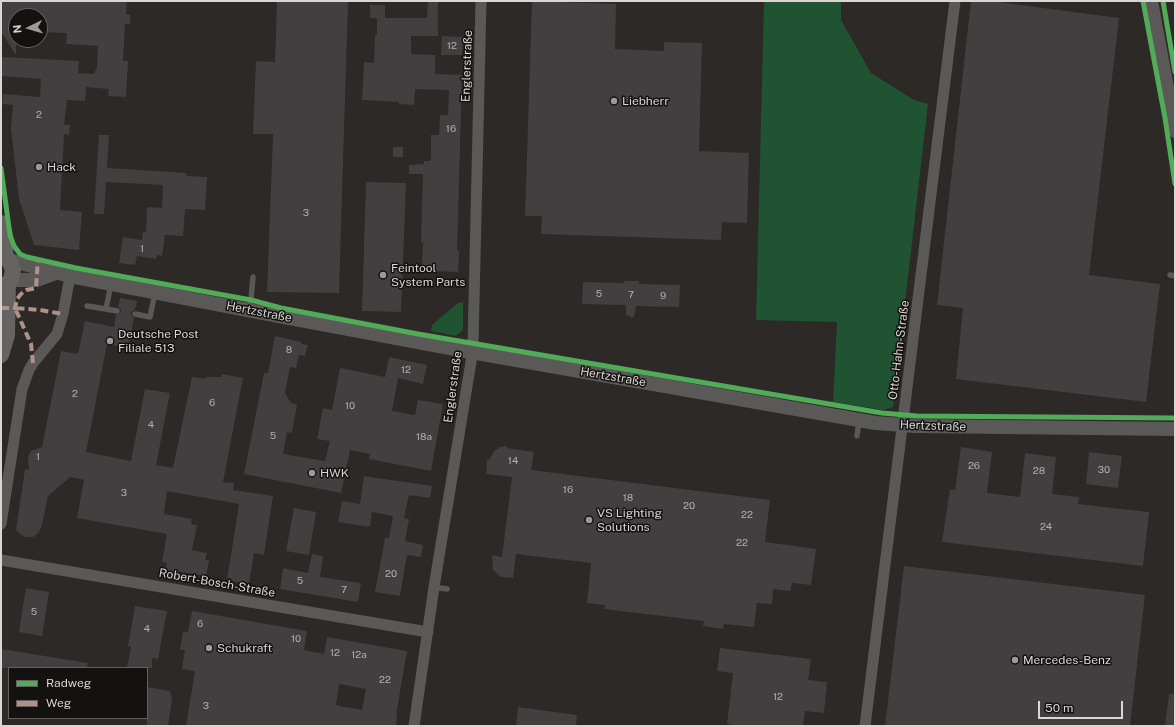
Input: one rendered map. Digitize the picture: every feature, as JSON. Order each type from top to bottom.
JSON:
[{"type":"main road","points":[[1,223],[5,235],[5,257],[13,270],[7,283],[7,335],[1,355]]},
{"type":"street","name":"Englerstraße","points":[[414,726],[434,587],[471,362],[481,1]]},
{"type":"street","name":"Otto-Hahn-Straße","points":[[865,726],[955,1]]},
{"type":"street","points":[[1151,1],[1175,131]]},
{"type":"street","name":"Hertzstraße","points":[[5,257],[63,275],[471,352],[859,420],[902,425],[1175,430]]},
{"type":"street","name":"Hertzstraße","points":[[7,283],[37,280],[63,275]]},
{"type":"street","points":[[1,524],[22,389],[33,363],[57,334],[63,314],[63,275]]},
{"type":"street","name":"Robert-Bosch-Straße","points":[[1,560],[21,562],[428,632]]},
{"type":"lane","points":[[248,310],[251,300],[253,277]]},
{"type":"lane","points":[[106,309],[111,284]]},
{"type":"lane","points":[[134,314],[150,317],[155,292]]},
{"type":"lane","points":[[86,306],[117,311]]},
{"type":"lane","points":[[857,436],[859,420]]},
{"type":"lane","points":[[434,587],[447,588]]},
{"type":"green space","points":[[764,1],[841,1],[841,20],[871,73],[914,100],[928,104],[893,407],[884,410],[833,402],[837,322],[756,320]]},
{"type":"green space","points":[[463,302],[463,330],[456,336],[431,331],[432,325],[458,303]]},
{"type":"building","points":[[1,1],[127,1],[126,14],[130,15],[130,24],[125,24],[123,61],[128,61],[126,97],[108,96],[109,89],[86,87],[85,101],[67,100],[64,125],[70,125],[69,135],[64,134],[60,210],[82,212],[79,250],[34,245],[19,199],[11,128],[13,105],[2,104],[3,94],[40,97],[41,79],[1,76],[1,57],[79,61],[78,73],[94,74],[97,67],[98,46],[66,44],[67,33],[48,32],[48,8],[8,8],[8,43],[1,32]]},
{"type":"building","points":[[277,1],[348,1],[339,293],[267,292],[273,134],[253,134],[256,61],[275,62]]},
{"type":"building","points":[[428,1],[438,2],[438,36],[411,36],[411,54],[435,55],[435,74],[462,75],[457,251],[459,251],[458,272],[432,271],[432,267],[422,266],[423,242],[421,242],[423,174],[409,174],[409,165],[424,164],[424,161],[430,161],[431,159],[431,135],[439,135],[440,115],[448,115],[449,90],[415,89],[414,105],[399,104],[399,102],[362,100],[364,62],[374,63],[375,35],[377,35],[377,18],[370,18],[370,5],[385,5],[385,18],[427,18]]},
{"type":"building","name":"Liebherr","points":[[532,1],[616,4],[615,49],[664,51],[664,42],[702,43],[699,151],[749,153],[747,223],[722,222],[721,240],[541,234],[542,216],[525,216]]},
{"type":"building","points":[[971,1],[991,1],[1119,18],[1089,275],[1160,284],[1146,402],[956,379],[963,308],[937,305]]},
{"type":"building","points":[[442,36],[463,37],[462,55],[441,55]]},
{"type":"building","points":[[11,48],[16,48],[16,55]]},
{"type":"building","points":[[99,135],[109,135],[107,168],[187,173],[186,176],[207,177],[205,210],[185,209],[183,236],[165,235],[162,256],[157,255],[156,259],[137,256],[135,265],[119,263],[123,237],[142,240],[143,232],[146,232],[147,207],[162,208],[163,185],[106,182],[104,214],[94,214]]},
{"type":"building","points":[[393,147],[403,147],[403,157],[393,157]]},
{"type":"building","name":"Feintool System Parts","points":[[366,182],[406,183],[401,312],[362,311]]},
{"type":"building","points":[[624,281],[639,281],[639,284],[680,285],[679,307],[636,306],[633,318],[626,315],[626,305],[582,304],[583,282],[624,283]]},
{"type":"building","points":[[120,298],[137,301],[135,310],[132,311],[131,314],[134,318],[128,348],[107,344],[86,452],[131,461],[145,389],[170,393],[156,465],[173,468],[192,377],[206,379],[206,377],[221,377],[222,374],[243,378],[223,482],[234,483],[233,490],[273,496],[264,555],[254,553],[249,584],[227,580],[239,504],[167,491],[164,514],[192,519],[191,524],[197,525],[192,550],[207,553],[205,560],[209,560],[206,576],[175,571],[173,578],[165,576],[167,563],[162,562],[167,534],[77,518],[84,480],[70,477],[48,496],[42,525],[38,533],[33,537],[21,535],[16,530],[25,469],[29,470],[28,457],[31,451],[42,447],[61,351],[78,354],[85,321],[114,327],[116,315],[121,312],[121,309],[118,307]]},
{"type":"building","points":[[275,336],[308,345],[305,356],[299,355],[296,368],[290,367],[285,393],[291,403],[297,404],[292,433],[287,432],[283,454],[325,461],[330,441],[317,439],[323,408],[332,410],[340,368],[385,377],[389,357],[427,365],[423,384],[398,378],[392,411],[415,415],[418,400],[443,404],[431,471],[369,459],[370,454],[350,450],[341,493],[244,474],[264,373],[268,373]]},
{"type":"building","points":[[507,446],[507,448],[534,452],[531,470],[770,500],[765,542],[816,549],[811,585],[792,583],[790,591],[773,589],[772,604],[757,603],[754,627],[724,624],[723,629],[703,626],[704,621],[604,609],[605,605],[587,603],[591,563],[516,554],[513,578],[501,577],[493,570],[492,555],[502,557],[512,477],[486,474],[487,460],[489,460],[494,451],[500,447]]},
{"type":"building","points":[[961,447],[992,452],[987,493],[1020,497],[1025,453],[1056,457],[1052,494],[1079,497],[1078,504],[1149,512],[1143,566],[942,542],[950,489],[955,490]]},
{"type":"building","points":[[1089,452],[1122,456],[1118,488],[1086,484]]},
{"type":"building","points":[[364,476],[432,486],[430,498],[409,495],[404,518],[409,519],[405,541],[423,545],[421,557],[407,555],[400,596],[375,592],[385,538],[389,538],[393,516],[372,512],[370,527],[338,522],[342,501],[360,504]]},
{"type":"building","points":[[294,508],[316,512],[309,555],[286,551]]},
{"type":"building","points":[[312,554],[323,556],[320,577],[361,583],[358,602],[280,589],[283,568],[308,573]]},
{"type":"building","name":"Mercedes-Benz","points":[[904,566],[1145,595],[1130,726],[885,726]]},
{"type":"building","points":[[26,588],[49,592],[42,636],[19,632]]},
{"type":"building","points":[[135,606],[167,611],[158,659],[152,658],[152,668],[127,667],[131,647],[128,646]]},
{"type":"building","points":[[192,611],[307,631],[304,650],[324,654],[327,637],[407,651],[396,715],[396,726],[186,726],[195,671],[182,669],[185,650],[180,650],[183,632],[188,632]],"holes":[[[339,684],[366,689],[362,710],[336,705]]]},
{"type":"building","points":[[720,648],[811,659],[808,680],[827,682],[824,713],[805,711],[803,726],[741,726],[727,724],[733,673],[717,671]]},
{"type":"building","points":[[1,649],[88,663],[87,667],[1,668]]},
{"type":"building","points":[[148,687],[170,691],[172,699],[168,726],[147,726]]},
{"type":"building","points":[[1169,694],[1175,694],[1175,726],[1165,726]]},
{"type":"building","points":[[518,707],[577,715],[576,726],[516,726]]},
{"type":"marked path","points":[[1,308],[15,308],[17,299],[21,294],[26,290],[36,288],[38,259]]},
{"type":"marked path","points":[[33,363],[31,344],[15,308],[63,314]]},
{"type":"cycle path","points":[[1143,1],[1165,118],[1175,184]]},
{"type":"cycle path","points":[[1163,1],[1175,72]]},
{"type":"cycle path","points":[[1,168],[10,235],[14,246],[20,254],[27,257],[76,268],[251,300],[281,308],[418,334],[882,413],[917,416],[1175,418]]},
{"type":"place","name":"Liebherr","points":[[614,101]]},
{"type":"place","name":"Hack","points":[[39,167]]},
{"type":"place","name":"Feintool System Parts","points":[[383,275]]},
{"type":"place","name":"Deutsche Post Filiale 513","points":[[110,341]]},
{"type":"place","name":"HWK","points":[[312,473]]},
{"type":"place","name":"VS Lighting Solutions","points":[[589,520]]},
{"type":"place","name":"Schukraft","points":[[209,648]]},
{"type":"place","name":"Mercedes-Benz","points":[[1015,660]]}]
